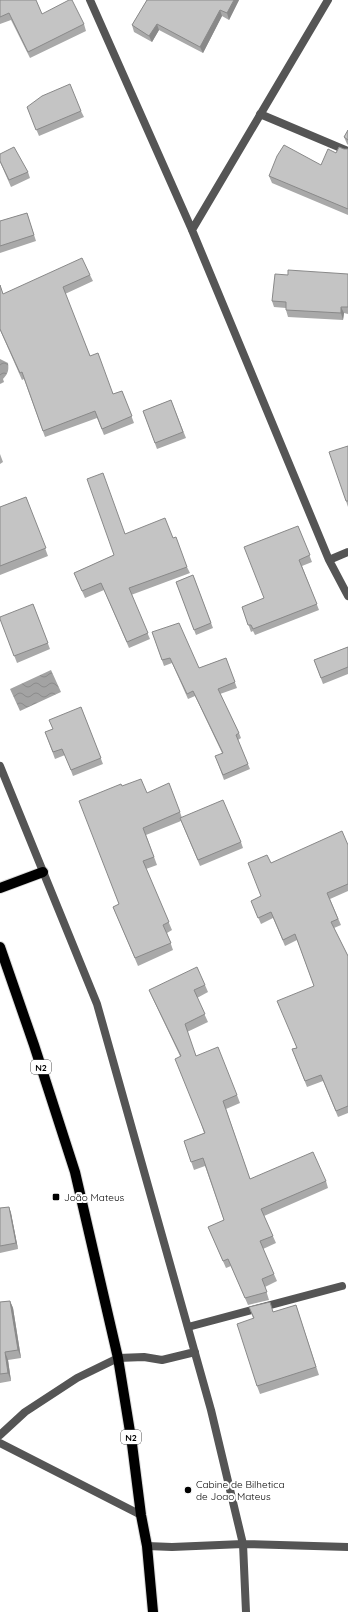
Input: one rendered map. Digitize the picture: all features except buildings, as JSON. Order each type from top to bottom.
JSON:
[{"type":"main road","points":[[0,888],[44,872]]},
{"type":"main road","name":"N2","points":[[0,947],[34,1045],[74,1172],[118,1358],[132,1444],[141,1515],[147,1546],[153,1612]]},
{"type":"street","points":[[90,0],[192,230],[329,560],[348,596]]},
{"type":"street","points":[[192,230],[328,0]]},
{"type":"street","points":[[260,114],[348,152]]},
{"type":"street","points":[[329,560],[348,552]]},
{"type":"street","points":[[0,766],[97,1004],[211,1410],[243,1544],[246,1612]]},
{"type":"street","points":[[188,1327],[342,1286]]},
{"type":"street","points":[[0,1435],[25,1412],[77,1378],[118,1358],[144,1357],[162,1360],[195,1352]]},
{"type":"street","points":[[0,1443],[141,1515]]},
{"type":"street","points":[[147,1546],[172,1547],[243,1544],[348,1547]]},
{"type":"water","points":[[0,359],[8,363],[8,368],[7,374],[3,379],[4,382],[0,384]]},
{"type":"water","points":[[51,670],[61,692],[20,711],[10,689]]},
{"type":"place","name":"João Mateus","points":[[56,1197]]},
{"type":"place","name":"Cabine de Bilhetica de Joao Mateus","points":[[188,1490]]}]
